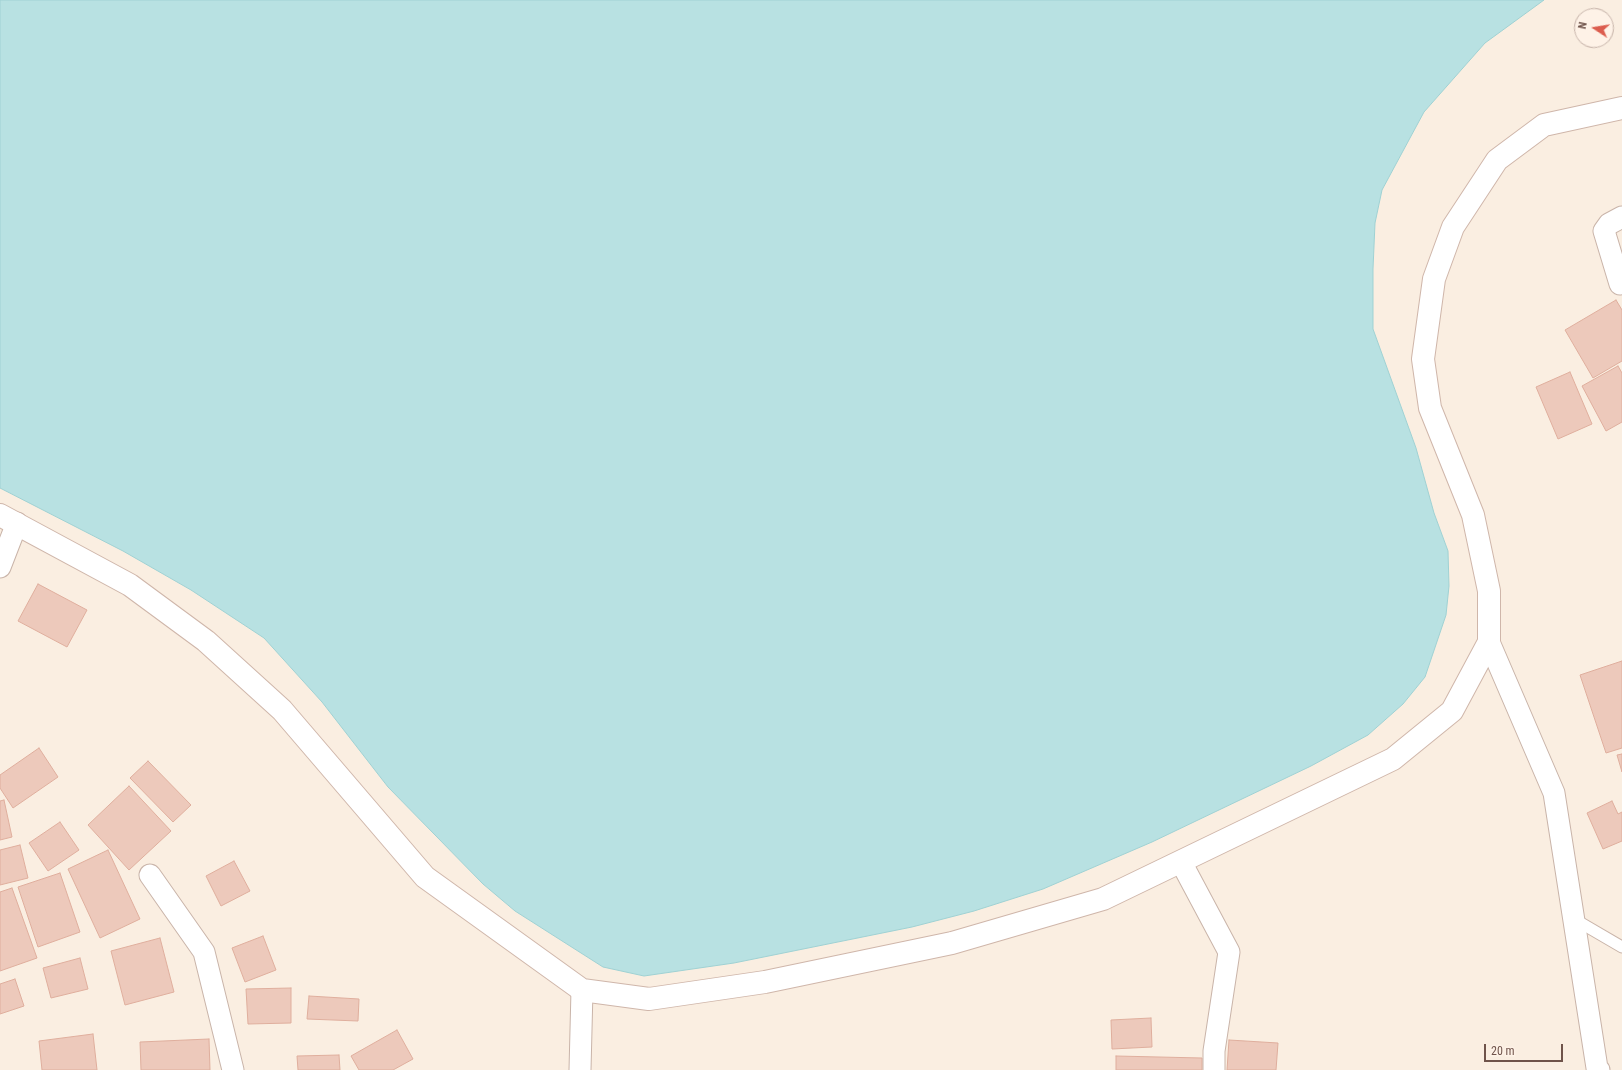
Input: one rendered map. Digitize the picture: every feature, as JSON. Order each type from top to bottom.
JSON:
[{"type":"main road","points":[[8,519],[130,585],[206,641],[282,710],[424,877],[582,990],[649,999],[765,982],[952,943],[1103,899],[1393,759],[1452,711],[1489,642],[1489,591],[1473,515],[1430,408],[1423,359],[1434,279],[1453,227],[1497,160],[1544,125],[1622,108]]},
{"type":"street","points":[[1620,284],[1604,231],[1609,224],[1622,217]]},
{"type":"street","points":[[0,567],[8,519]]},
{"type":"street","points":[[1489,642],[1554,793],[1597,1068],[1599,1070]]},
{"type":"street","points":[[1181,862],[1229,952],[1214,1051],[1214,1070]]},
{"type":"street","points":[[150,875],[204,952],[233,1070]]},
{"type":"street","points":[[580,1070],[582,990]]},
{"type":"lane","points":[[1573,918],[1622,947]]},
{"type":"water","points":[[0,0],[1544,0],[1485,43],[1424,112],[1382,190],[1375,223],[1373,329],[1416,448],[1434,513],[1448,551],[1449,586],[1446,615],[1425,677],[1403,704],[1368,735],[1311,766],[1152,842],[1043,889],[974,911],[912,927],[734,963],[644,976],[603,967],[515,911],[483,884],[388,787],[322,702],[264,638],[191,590],[123,551],[0,488]]},
{"type":"building","points":[[1616,300],[1622,310],[1622,361],[1593,378],[1565,330]]},
{"type":"building","points":[[1618,366],[1622,373],[1622,422],[1606,431],[1582,386]]},
{"type":"building","points":[[1570,372],[1592,424],[1558,439],[1536,387]]},
{"type":"building","points":[[38,584],[87,610],[67,647],[18,621]]},
{"type":"building","points":[[1622,661],[1622,748],[1606,753],[1580,675]]},
{"type":"building","points":[[39,748],[58,777],[13,808],[0,788],[0,775]]},
{"type":"building","points":[[1622,754],[1622,772],[1617,755]]},
{"type":"building","points":[[148,761],[191,805],[173,822],[130,778]]},
{"type":"building","points":[[129,786],[171,831],[129,870],[88,825]]},
{"type":"building","points":[[4,800],[12,837],[0,840],[0,801]]},
{"type":"building","points":[[1612,801],[1618,814],[1622,812],[1622,841],[1603,849],[1587,813]]},
{"type":"building","points":[[60,822],[79,850],[48,871],[29,843]]},
{"type":"building","points":[[20,845],[28,878],[0,885],[0,850]]},
{"type":"building","points":[[108,850],[140,919],[100,938],[68,869]]},
{"type":"building","points":[[234,861],[250,891],[221,906],[206,876]]},
{"type":"building","points":[[60,873],[80,932],[38,947],[18,887]]},
{"type":"building","points":[[12,888],[37,958],[0,971],[0,892]]},
{"type":"building","points":[[263,936],[276,970],[245,982],[232,948]]},
{"type":"building","points":[[160,938],[174,992],[125,1005],[111,951]]},
{"type":"building","points":[[80,958],[88,989],[51,998],[43,968]]},
{"type":"building","points":[[15,979],[24,1006],[0,1014],[0,984]]},
{"type":"building","points":[[291,988],[291,1023],[248,1024],[246,989]]},
{"type":"building","points":[[309,996],[359,999],[358,1021],[307,1019]]},
{"type":"building","points":[[1151,1018],[1152,1047],[1112,1049],[1111,1020]]},
{"type":"building","points":[[397,1030],[413,1059],[393,1070],[359,1070],[351,1056]]},
{"type":"building","points":[[93,1034],[97,1070],[42,1070],[39,1041]]},
{"type":"building","points":[[209,1039],[210,1070],[141,1070],[140,1042]]},
{"type":"building","points":[[1229,1040],[1278,1043],[1276,1070],[1227,1070]]},
{"type":"building","points":[[339,1055],[340,1070],[298,1070],[297,1056]]},
{"type":"building","points":[[1116,1056],[1202,1058],[1202,1070],[1116,1070]]}]
